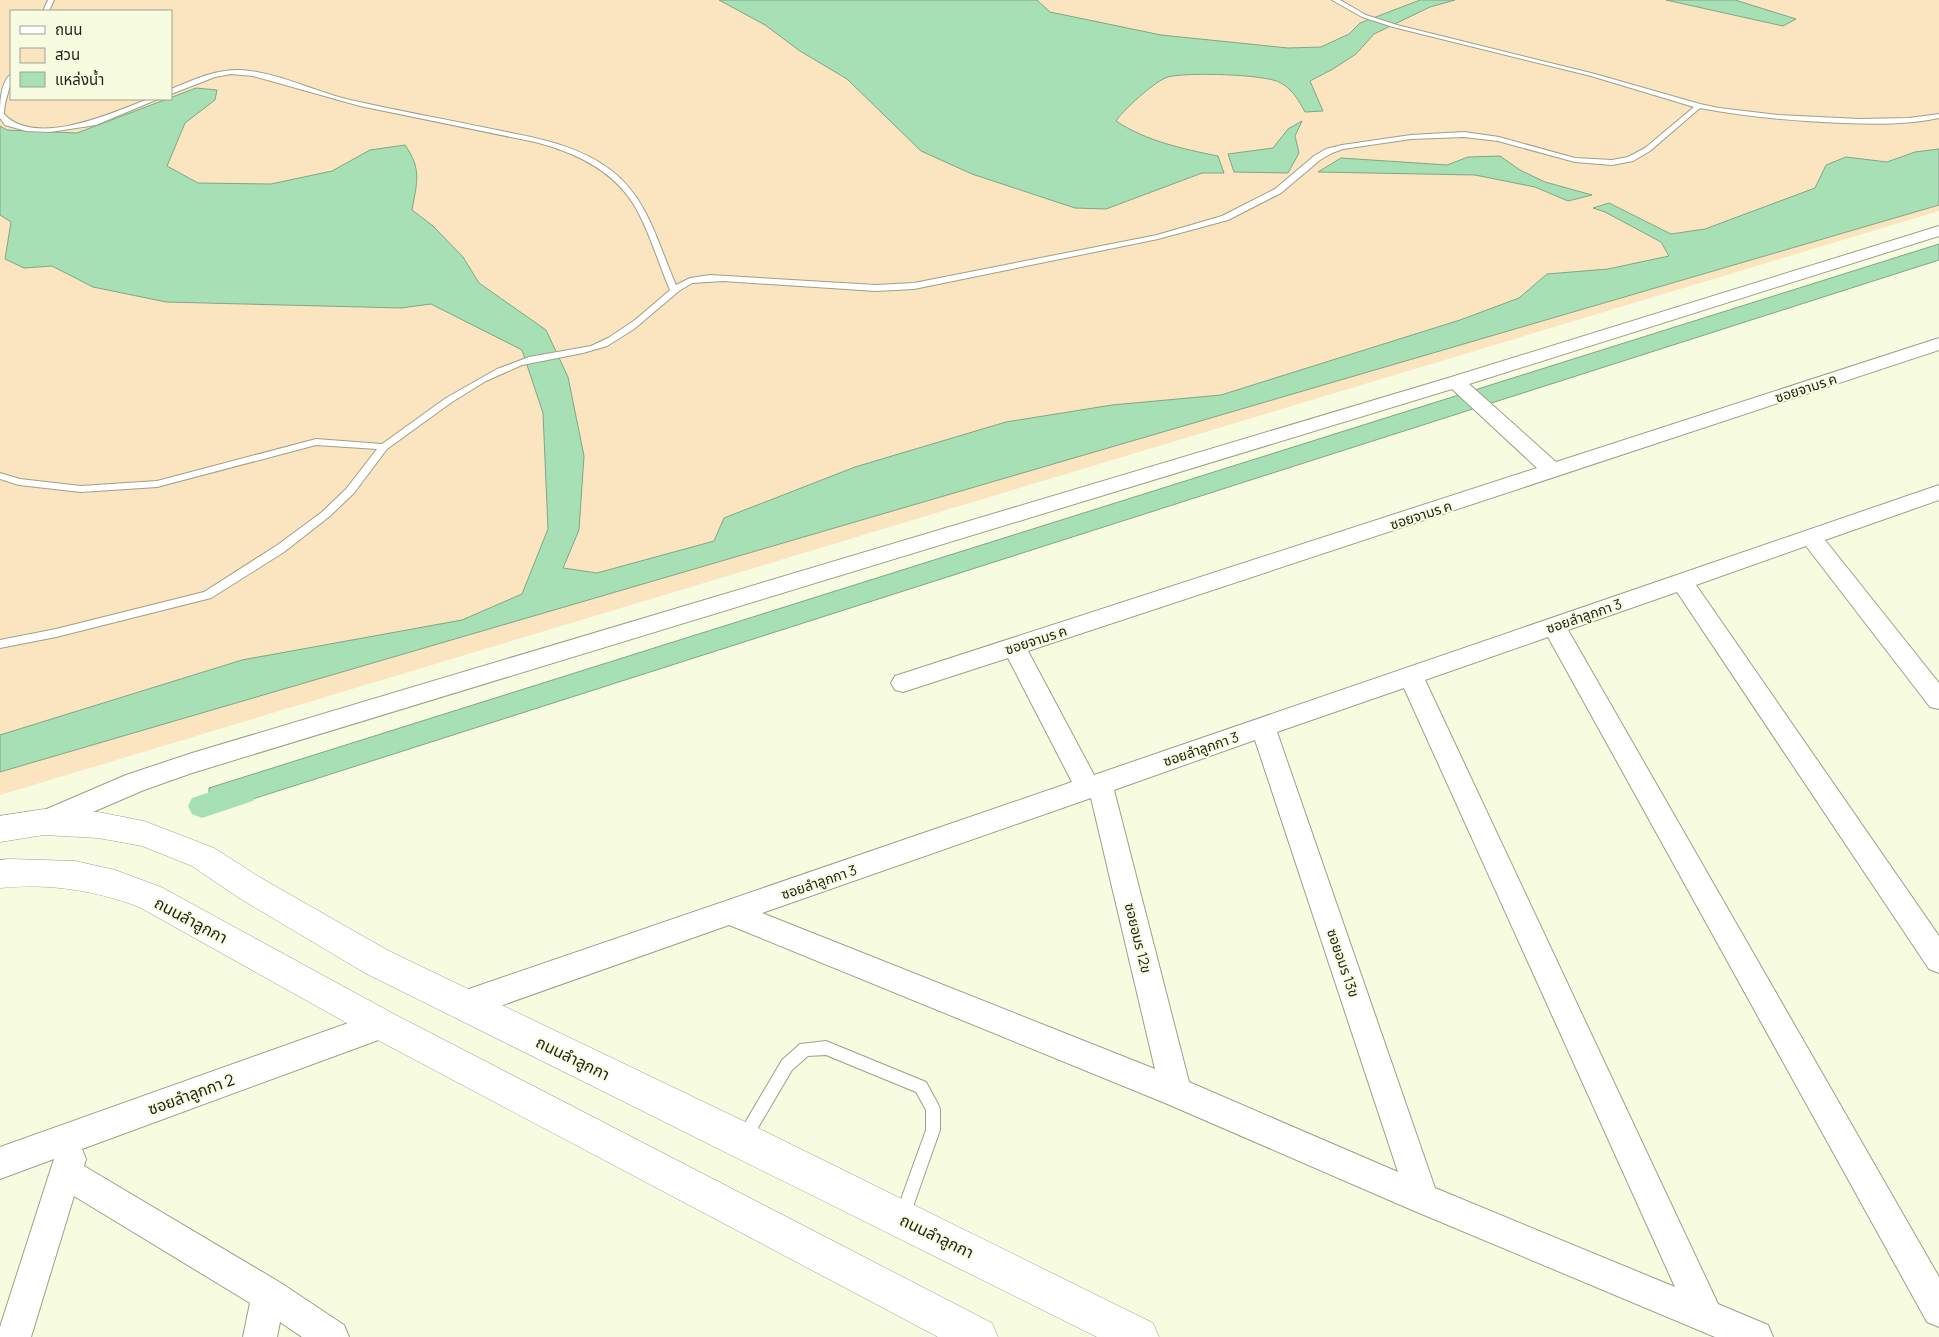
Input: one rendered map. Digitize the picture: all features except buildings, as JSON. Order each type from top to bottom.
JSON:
[{"type":"main road","name":"ถนนลำลูกกา","points":[[0,829],[44,822],[98,825],[144,834],[203,857],[250,888],[377,962],[743,1140],[1139,1337]]},
{"type":"main road","name":"ถนนลำลูกกา","points":[[0,874],[75,875],[115,884],[150,897],[382,1025],[978,1337]]},
{"type":"street","points":[[44,822],[135,782],[192,764],[1462,388],[1939,231]]},
{"type":"street","name":"ซอยจามร ค","points":[[903,683],[1939,344]]},
{"type":"street","points":[[1462,388],[1552,471]]},
{"type":"street","name":"ซอยลำลูกกา 3","points":[[463,1005],[1811,537],[1936,498]]},
{"type":"street","points":[[1811,537],[1939,700]]},
{"type":"street","points":[[1682,582],[1939,960]]},
{"type":"street","points":[[1554,626],[1939,1310]]},
{"type":"street","name":"ซอยอมร 12ข","points":[[1014,647],[1094,786],[1176,1092]]},
{"type":"street","points":[[1411,676],[1706,1316]]},
{"type":"street","name":"ซอยอมร 13ข","points":[[1263,727],[1423,1199]]},
{"type":"street","points":[[730,913],[1176,1092],[1423,1199],[1756,1337]]},
{"type":"street","name":"ซอยลำลูกกา 2","points":[[0,1163],[382,1025]]},
{"type":"street","points":[[14,1337],[77,1136]]},
{"type":"street","points":[[65,1172],[269,1295],[332,1337]]},
{"type":"street","points":[[260,1337],[269,1295]]},
{"type":"lane","points":[[1335,0],[1364,16],[1395,26],[1593,75],[1726,112],[1829,120],[1894,121],[1939,116]]},
{"type":"lane","points":[[172,92],[217,75],[243,72],[342,100],[537,139],[570,149],[599,165],[631,193],[644,211],[666,274],[674,290]]},
{"type":"lane","points":[[10,79],[0,102],[0,114],[8,123],[29,129],[50,130],[93,124],[152,100]]},
{"type":"lane","points":[[0,644],[56,633],[207,595],[280,549],[326,514],[350,491],[384,447],[457,395],[493,374],[521,363],[576,352],[604,344],[644,317],[674,290],[687,282],[699,278],[876,288],[914,286],[1158,237],[1225,218],[1278,191],[1317,158],[1329,151],[1342,147],[1455,134],[1503,140],[1570,158],[1613,162],[1631,159],[1645,150],[1699,106]]},
{"type":"lane","points":[[0,476],[19,482],[81,488],[157,484],[316,442],[384,447]]},
{"type":"lane","points":[[743,1140],[787,1066],[805,1049],[826,1048],[921,1087],[933,1109],[933,1130],[902,1219]]},
{"type":"green space","points":[[0,0],[1939,0],[1939,211],[0,795]]},
{"type":"water","points":[[719,0],[1037,0],[1050,12],[1161,35],[1288,48],[1321,47],[1349,34],[1360,23],[1420,0],[1455,0],[1430,7],[1374,34],[1356,54],[1310,81],[1323,111],[1305,112],[1289,89],[1273,80],[1208,74],[1177,75],[1163,79],[1140,96],[1116,121],[1152,139],[1218,156],[1224,173],[1202,173],[1106,209],[1075,208],[972,174],[921,151],[847,79],[800,51],[765,25]]},
{"type":"water","points":[[1666,0],[1735,0],[1796,19],[1783,26]]},
{"type":"water","points":[[196,88],[217,90],[215,100],[185,123],[167,166],[198,183],[271,184],[332,171],[370,150],[405,145],[414,161],[417,176],[412,210],[433,226],[463,257],[479,283],[546,330],[568,377],[584,456],[579,530],[563,568],[597,573],[714,541],[724,518],[855,467],[1006,422],[1112,405],[1221,395],[1460,320],[1519,298],[1547,274],[1608,269],[1669,256],[1661,242],[1605,212],[1593,208],[1609,203],[1671,234],[1705,229],[1815,188],[1826,165],[1846,157],[1887,162],[1915,152],[1939,149],[1939,205],[0,772],[0,735],[242,660],[462,620],[522,594],[548,529],[543,413],[522,350],[431,304],[401,308],[166,302],[93,287],[52,266],[24,268],[5,259],[11,222],[0,215],[0,126],[7,130],[77,133],[164,100],[172,100],[172,97]]},
{"type":"water","points":[[1302,121],[1295,136],[1299,153],[1288,173],[1234,172],[1228,154],[1273,148],[1288,129]]},
{"type":"water","points":[[1500,156],[1520,170],[1545,182],[1592,195],[1568,201],[1535,187],[1475,175],[1318,172],[1341,158],[1447,165],[1468,157]]},
{"type":"water","points":[[1939,244],[1939,260],[209,813],[209,788]]},
{"type":"waterway","points":[[202,806],[243,793]]}]
